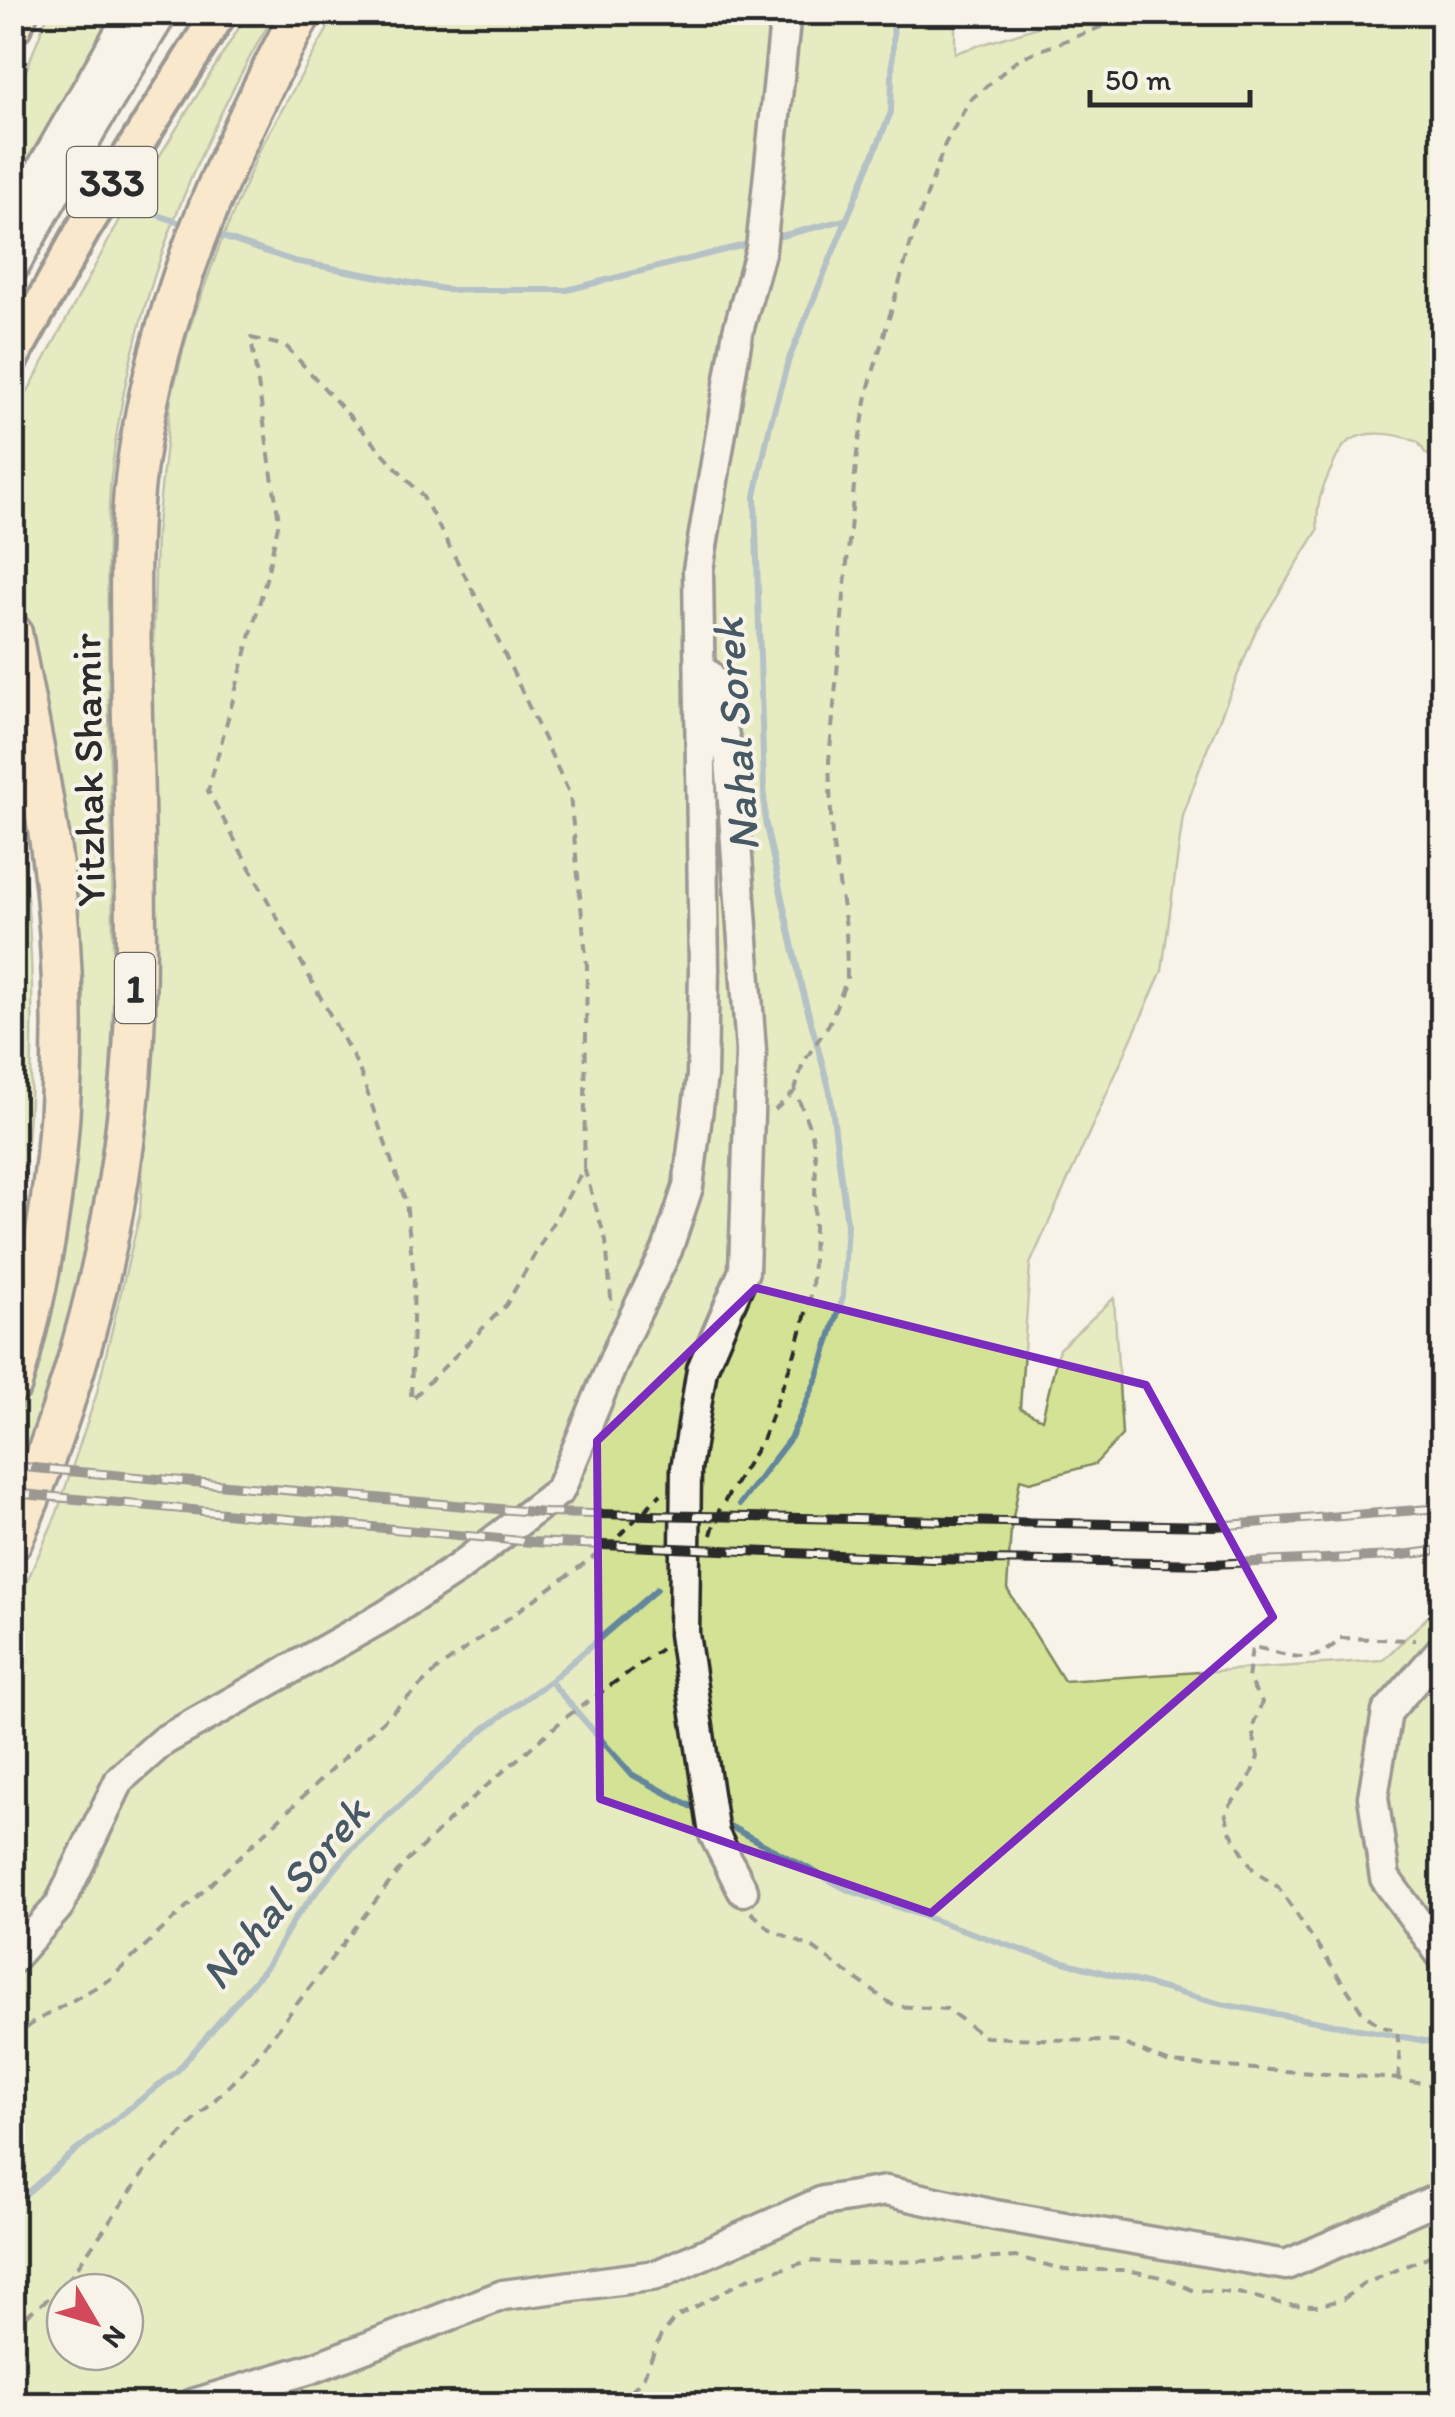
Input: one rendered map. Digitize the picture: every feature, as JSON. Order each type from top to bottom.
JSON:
[{"type":"highway","points":[[12,25],[18,12]]},
{"type":"highway","name":"Yitzhak Shamir","points":[[12,1541],[51,1444],[80,1353],[120,1176],[135,1012],[131,550],[144,419],[190,254],[221,173],[302,12]]},
{"type":"highway","name":"Yitzhak Shamir","points":[[12,633],[50,844],[62,1004],[55,1155],[46,1236],[28,1329],[12,1384]]},
{"type":"main road","name":"333","points":[[12,357],[84,228],[220,12]]},
{"type":"street","points":[[12,220],[131,12]]},
{"type":"street","points":[[12,270],[164,12]]},
{"type":"street","points":[[12,1959],[60,1906],[120,1780],[163,1740],[385,1616],[457,1569],[560,1490],[622,1341],[667,1250],[688,1187],[702,1076],[698,570],[738,331],[761,249],[786,12]]},
{"type":"street","points":[[697,629],[730,760],[751,1051],[744,1271],[702,1368],[686,1469],[684,1634],[714,1834],[743,1891]]},
{"type":"street","points":[[1431,1645],[1387,1712],[1373,1796],[1385,1878],[1442,1956]]},
{"type":"street","points":[[193,2404],[313,2368],[502,2296],[657,2275],[823,2201],[886,2191],[995,2215],[1286,2265],[1442,2196]]},
{"type":"path","points":[[584,1168],[506,1305],[411,1400],[414,1278],[406,1202],[358,1066],[208,791],[279,521],[251,338],[286,346],[423,497],[490,623],[570,795],[587,966],[584,1168],[606,1241],[610,1304],[622,1341]]},
{"type":"path","points":[[12,2040],[34,2022],[109,1980],[439,1668],[610,1545],[686,1469]]},
{"type":"path","points":[[1398,2079],[1397,2030],[1382,2027],[1364,2014],[1278,1886],[1254,1871],[1230,1831],[1225,1812],[1248,1782],[1258,1757],[1252,1729],[1262,1702],[1248,1679],[1252,1647],[1301,1659],[1330,1651],[1340,1638],[1431,1645]]},
{"type":"path","points":[[743,1891],[752,1915],[761,1922],[813,1948],[894,2006],[947,2009],[985,2037],[1118,2042],[1170,2063],[1398,2079],[1442,2086]]},
{"type":"path","points":[[619,2404],[644,2378],[660,2337],[674,2318],[747,2279],[809,2261],[849,2264],[1018,2256],[1065,2270],[1127,2270],[1166,2278],[1192,2290],[1238,2293],[1288,2306],[1318,2306],[1344,2299],[1364,2284],[1434,2254],[1442,2241]]},
{"type":"highlighted area","points":[[756,1288],[1146,1385],[1273,1617],[931,1913],[600,1799],[597,1441]]},
{"type":"green space","points":[[337,12],[955,12],[955,53],[1082,13],[1442,13],[1442,457],[1426,454],[1418,442],[1390,434],[1369,434],[1343,447],[1321,496],[1318,530],[1256,630],[1202,762],[1183,816],[1162,971],[1030,1264],[1020,1408],[1042,1419],[1059,1349],[1114,1298],[1122,1435],[1095,1464],[1030,1482],[1020,1479],[1011,1529],[1007,1589],[1064,1681],[1383,1660],[1442,1603],[1442,2404],[13,2404],[13,1613],[57,1513],[96,1396],[140,1213],[149,1070],[156,534],[171,398],[188,332],[260,149]]},
{"type":"green space","points":[[48,13],[123,13],[13,203],[13,105]]},
{"type":"green space","points":[[248,13],[275,13],[217,122],[168,236],[132,355],[120,416],[111,477],[108,540],[113,1004],[105,1128],[70,1311],[54,1371],[13,1488],[12,1440],[45,1333],[70,1185],[79,1106],[79,1000],[64,846],[13,534],[13,419],[118,223]]},
{"type":"green space","points":[[12,781],[27,899],[32,1016],[28,1134],[13,1252]]},
{"type":"waterway","name":"Nahal Sorek","points":[[740,1504],[791,1437],[818,1376],[843,1296],[847,1224],[830,1092],[802,989],[765,821],[755,496],[789,359],[891,112],[894,12]]},
{"type":"waterway","points":[[12,166],[30,172]]},
{"type":"waterway","points":[[113,200],[187,225]]},
{"type":"waterway","points":[[769,239],[844,220]]},
{"type":"waterway","points":[[213,234],[294,261],[449,290],[567,290],[752,243]]},
{"type":"waterway","name":"Nahal Sorek","points":[[12,2206],[177,2071],[268,1965],[295,1918],[349,1852],[485,1728],[550,1681],[657,1589]]},
{"type":"waterway","points":[[550,1681],[631,1774],[702,1812]]},
{"type":"waterway","points":[[722,1822],[848,1890],[1030,1953],[1221,2004],[1442,2044]]},
{"type":"railway","points":[[12,1466],[545,1513],[1215,1526],[1442,1508]]},
{"type":"railway","points":[[12,1493],[532,1542],[933,1559],[1211,1564],[1394,1556],[1442,1550]]}]
